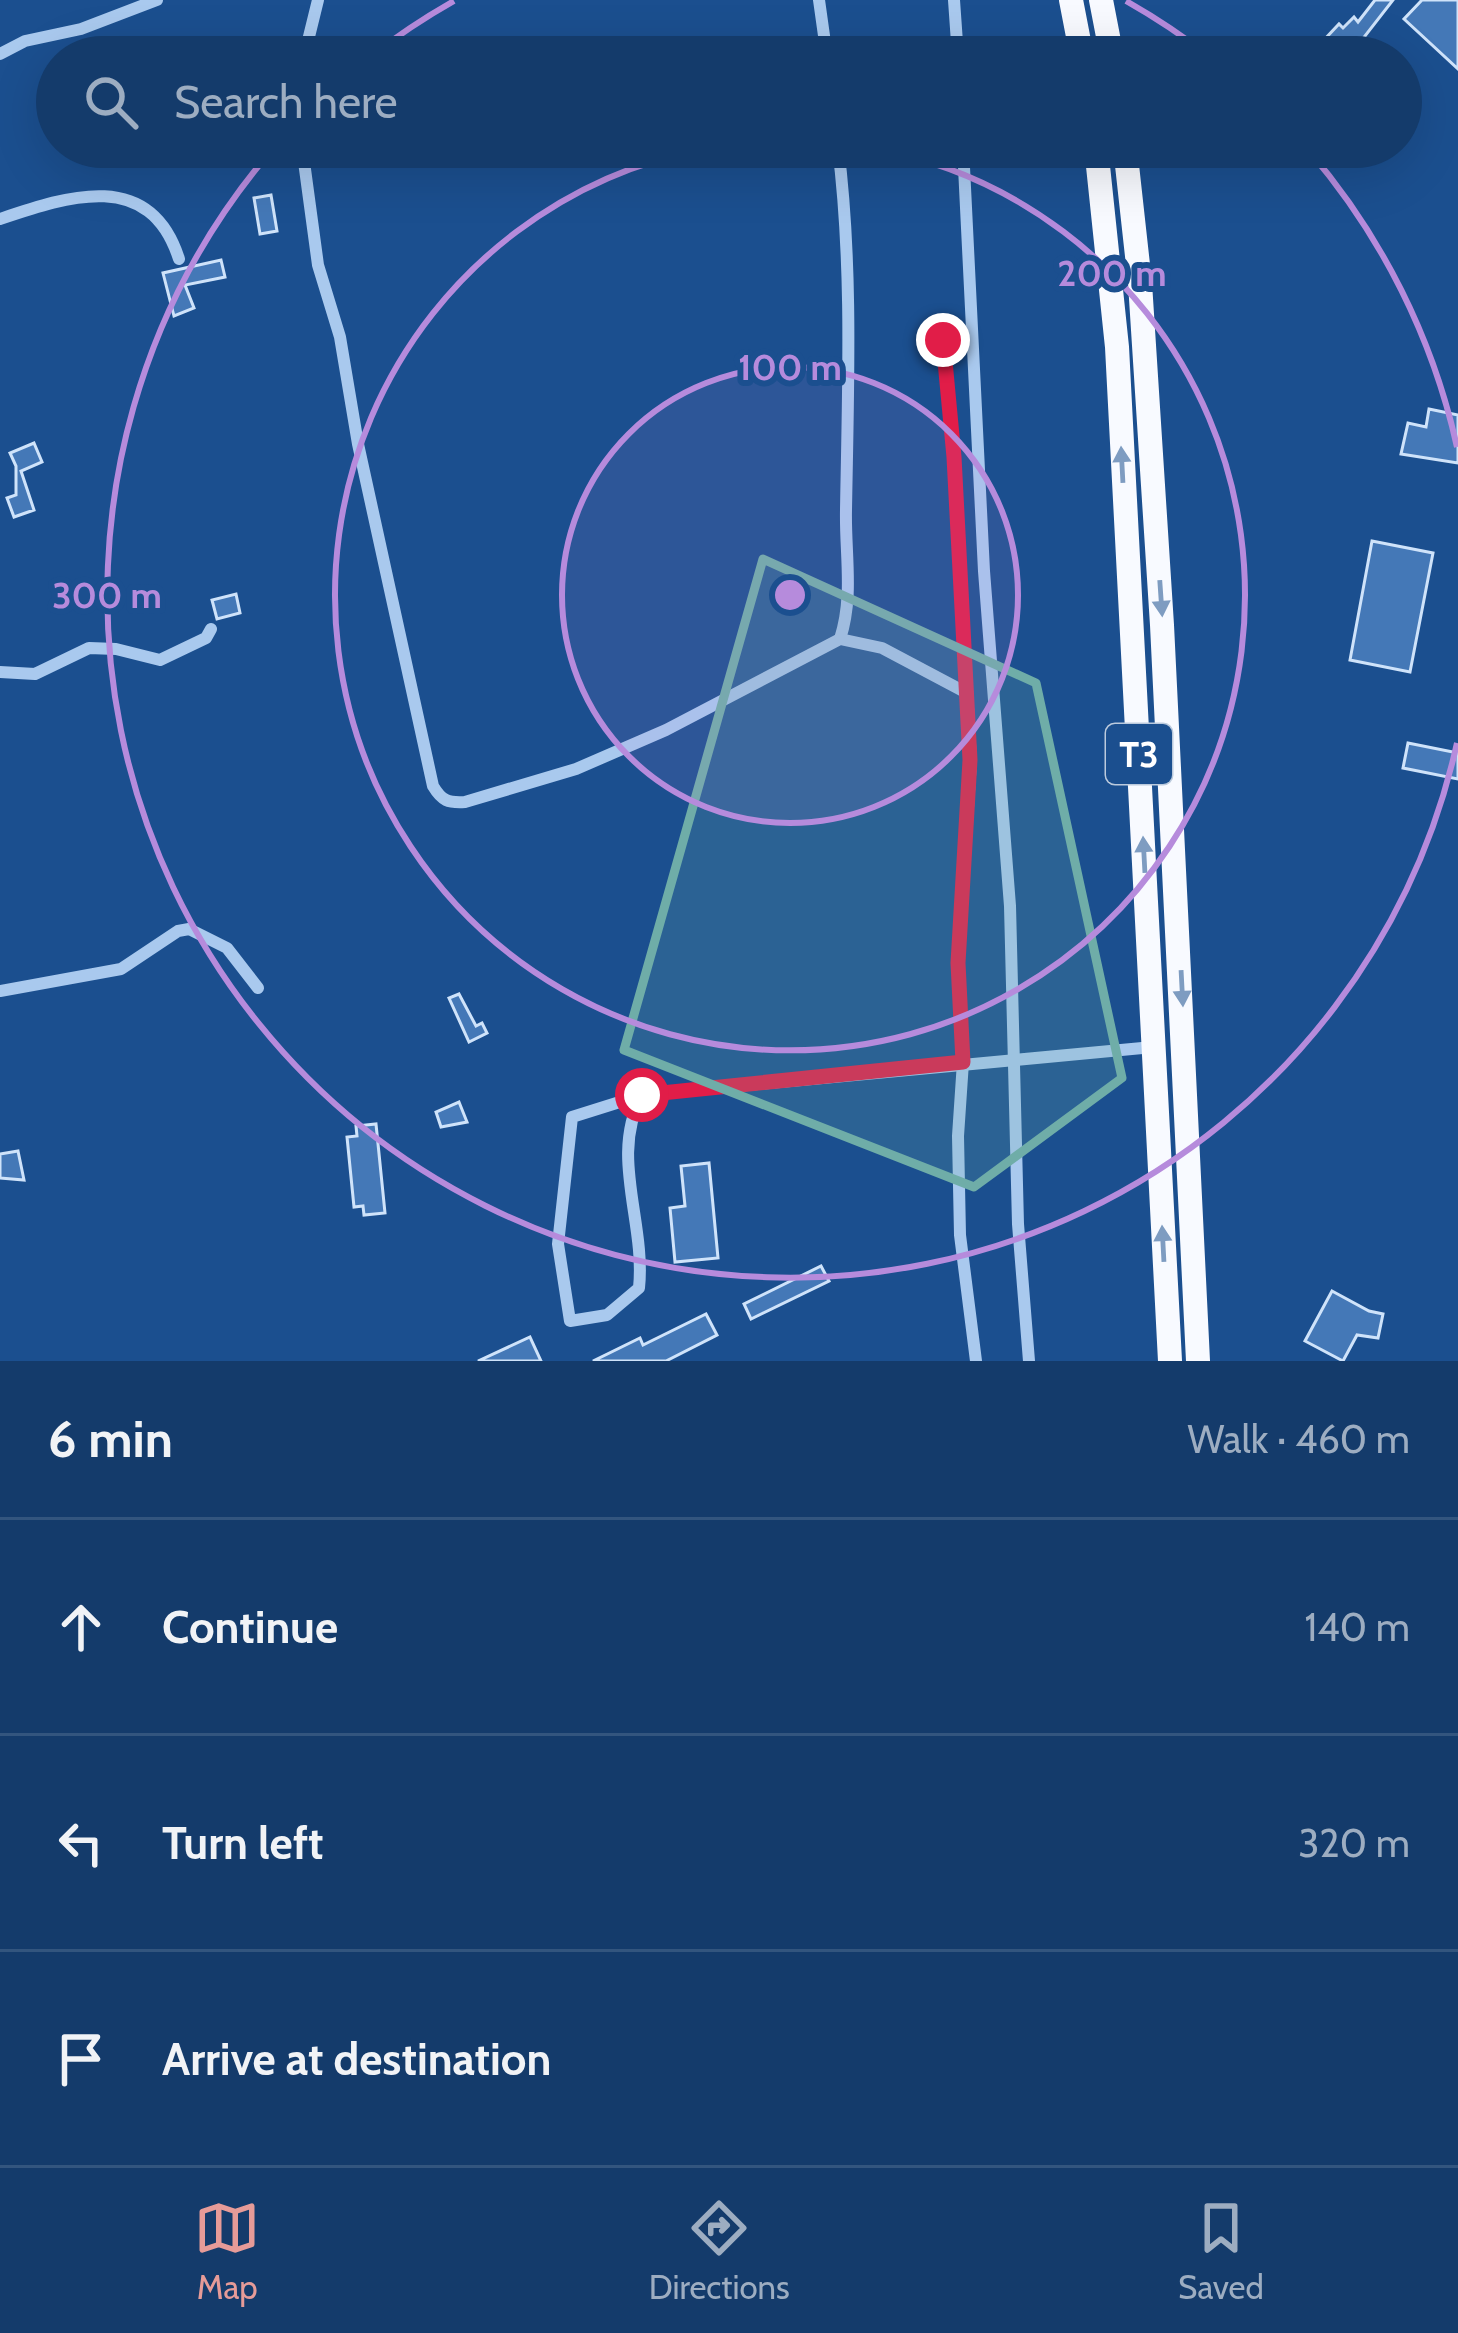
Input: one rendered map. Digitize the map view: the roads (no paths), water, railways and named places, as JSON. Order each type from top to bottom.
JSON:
[{"type":"highway","points":[[1071,0],[1078,36]]},
{"type":"highway","points":[[1102,0],[1108,36]]},
{"type":"highway","name":"T3","points":[[1098,168],[1117,347],[1169,1361]]},
{"type":"highway","name":"T3","points":[[1127,168],[1140,283],[1162,625],[1198,1361]]},
{"type":"street","points":[[48,36],[158,0]]},
{"type":"street","points":[[309,36],[318,0]]},
{"type":"street","points":[[819,0],[824,36]]},
{"type":"street","points":[[954,0],[957,36]]},
{"type":"street","points":[[0,54],[36,39]]},
{"type":"street","points":[[305,168],[318,265],[340,337],[368,491],[433,786],[440,798],[465,802],[576,770],[666,730],[840,639],[882,648],[965,692]]},
{"type":"street","points":[[839,168],[849,343],[849,610],[840,639]]},
{"type":"street","points":[[964,168],[984,571],[1010,906],[1018,1224],[1029,1361]]},
{"type":"street","points":[[0,219],[36,206],[110,193],[141,208],[171,235],[178,260]]},
{"type":"street","points":[[943,340],[970,760],[958,963],[963,1062],[958,1136],[960,1234],[976,1361]]},
{"type":"street","points":[[0,672],[35,674],[89,648],[116,649],[160,661],[206,638],[211,628]]},
{"type":"street","points":[[0,991],[121,969],[189,929],[227,948],[258,988]]},
{"type":"street","points":[[642,1095],[626,1134],[642,1260],[639,1288],[607,1315],[570,1321],[558,1244],[572,1117],[642,1095],[1153,1047]]}]
